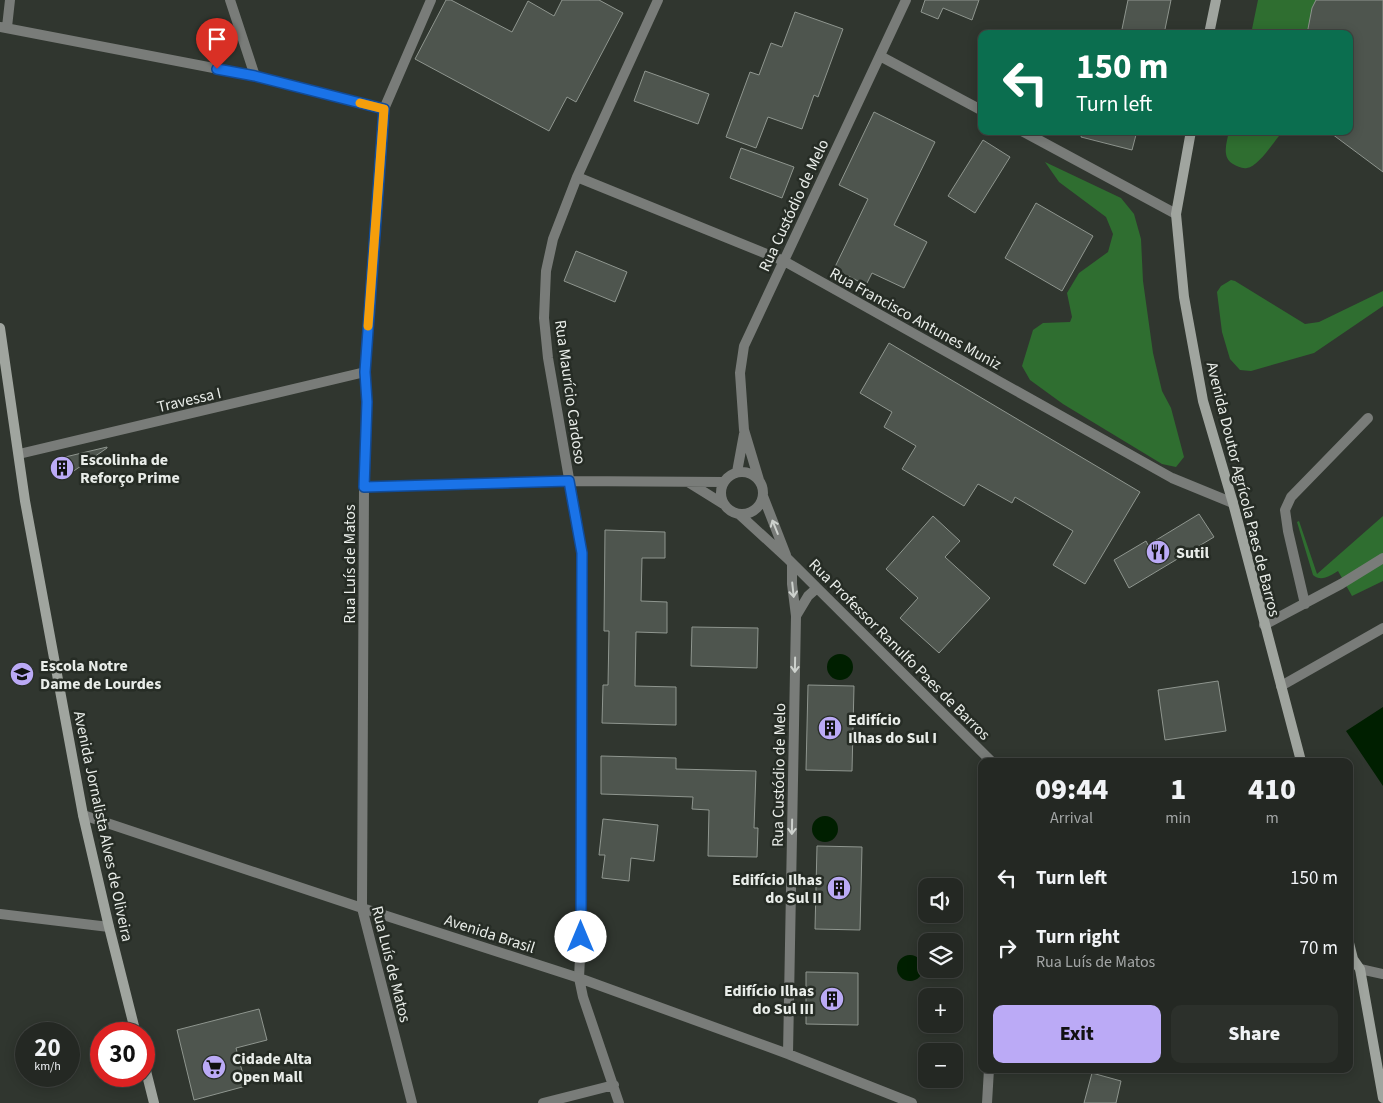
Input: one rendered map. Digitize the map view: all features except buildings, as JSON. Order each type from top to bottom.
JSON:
[{"type":"street","points":[[10,0],[4,27],[255,76],[384,109]]},
{"type":"street","points":[[230,0],[255,76]]},
{"type":"street","name":"Rua Luís de Matos","points":[[412,1103],[362,908],[364,487],[367,402],[365,372],[384,109],[431,0]]},
{"type":"street","name":"Rua Maurício Cardoso","points":[[620,1103],[583,997],[579,978],[582,918],[582,553],[548,358],[544,318],[546,271],[552,238],[577,177],[658,0]]},
{"type":"street","name":"Rua Custódio de Melo","points":[[759,480],[744,430],[740,373],[744,346],[906,0]]},
{"type":"street","points":[[1211,30],[1216,0]]},
{"type":"street","points":[[880,56],[978,108]]},
{"type":"street","points":[[1029,135],[1176,214]]},
{"type":"street","name":"Avenida Doutor Agrícola Paes de Barros","points":[[1191,135],[1176,214],[1184,297],[1203,401],[1233,503],[1264,625],[1301,758]]},
{"type":"street","name":"Rua Francisco Antunes Muniz","points":[[577,177],[784,261],[1172,478],[1233,503]]},
{"type":"street","name":"Avenida Jornalista Alves de Oliveira","points":[[0,328],[27,510],[83,815],[133,1022]]},
{"type":"street","name":"Travessa I","points":[[19,454],[365,372]]},
{"type":"street","points":[[1305,604],[1285,510],[1291,497],[1368,418]]},
{"type":"street","name":"Rua Custódio de Melo","points":[[737,472],[744,430]]},
{"type":"street","points":[[688,482],[739,514],[754,510],[760,504],[763,496],[759,480],[745,472],[737,472],[730,476],[724,482],[721,489],[721,498],[725,505]]},
{"type":"street","points":[[364,487],[569,481],[724,482]]},
{"type":"street","name":"Rua Professor Ranulfo Paes de Barros","points":[[763,496],[790,561]]},
{"type":"street","name":"Rua Professor Ranulfo Paes de Barros","points":[[739,514],[790,561],[988,758]]},
{"type":"street","points":[[1264,625],[1341,584],[1383,558]]},
{"type":"street","name":"Rua Custódio de Melo","points":[[788,1054],[796,616],[790,561]]},
{"type":"street","points":[[796,616],[808,596],[817,588]]},
{"type":"street","points":[[1281,686],[1383,628]]},
{"type":"street","name":"Avenida Brasil","points":[[83,815],[579,978],[788,1054],[912,1103]]},
{"type":"street","points":[[0,914],[109,927]]},
{"type":"street","points":[[1353,960],[1360,969],[1383,1098]]},
{"type":"street","points":[[1360,969],[1383,974]]},
{"type":"street","points":[[987,1103],[989,1073]]},
{"type":"street","points":[[543,1103],[614,1085]]},
{"type":"street","points":[[150,1087],[154,1103]]},
{"type":"green space","points":[[1258,0],[1316,0],[1312,8],[1308,30],[1252,30]]},
{"type":"green space","points":[[1228,135],[1280,135],[1257,163],[1245,168],[1229,161],[1226,149]]},
{"type":"green space","points":[[1045,162],[1121,198],[1134,214],[1141,239],[1143,281],[1153,353],[1162,391],[1171,408],[1184,457],[1176,467],[1162,464],[1063,404],[1030,380],[1022,366],[1033,330],[1043,323],[1070,322],[1072,317],[1067,293],[1079,273],[1108,252],[1113,234],[1106,217],[1059,182]]},
{"type":"green space","points":[[1231,280],[1305,324],[1319,322],[1383,291],[1383,306],[1314,353],[1251,371],[1240,370],[1230,359],[1222,332],[1217,292],[1221,286]]},
{"type":"green space","points":[[1383,516],[1383,581],[1352,596],[1338,571],[1322,578],[1313,575],[1297,522],[1299,521],[1317,574]]},
{"type":"shaded area","points":[[840,654],[849,658],[853,667],[849,676],[840,680],[831,676],[827,667],[831,658]]},
{"type":"shaded area","points":[[1383,707],[1383,786],[1346,731]]},
{"type":"shaded area","points":[[825,816],[834,820],[838,829],[834,838],[825,842],[816,838],[812,829],[816,820]]},
{"type":"shaded area","points":[[905,956],[915,956],[918,958],[918,978],[910,981],[905,980],[898,973],[898,963]]},
{"type":"slow traffic","points":[[360,103],[384,109],[368,326]]},
{"type":"place","name":"Escolinha de Reforço Prime","points":[[62,468]]},
{"type":"place","name":"Sutil","points":[[1158,552]]},
{"type":"place","name":"Escola Notre Dame de Lourdes","points":[[22,674]]},
{"type":"place","name":"Edifício Ilhas do Sul I","points":[[830,728]]},
{"type":"place","name":"Edifício Ilhas do Sul II","points":[[839,888]]},
{"type":"place","name":"Edifício Ilhas do Sul III","points":[[832,999]]},
{"type":"place","name":"Cidade Alta Open Mall","points":[[214,1067]]},
{"type":"route","points":[[217,69],[255,76],[384,109],[365,372],[367,402],[364,487],[569,481],[582,553],[581,937]]}]
